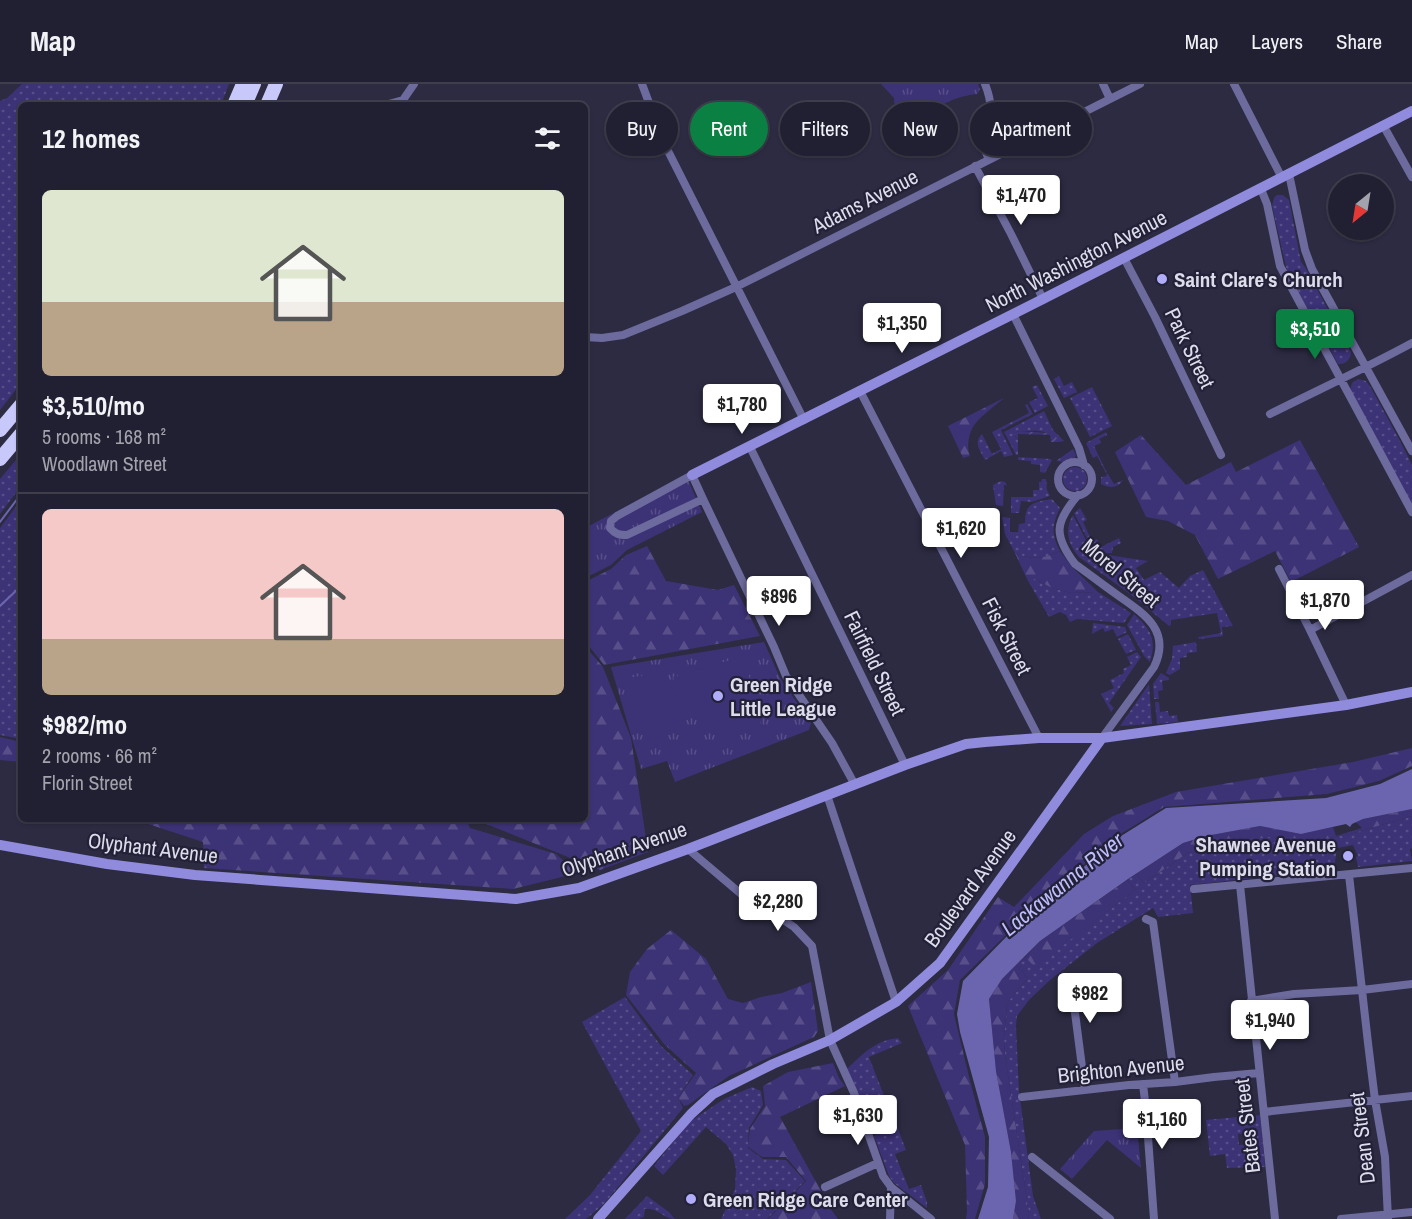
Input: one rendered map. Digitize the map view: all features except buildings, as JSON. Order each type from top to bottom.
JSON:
[{"type":"highway","points":[[235,102],[243,84]]},
{"type":"highway","points":[[246,102],[254,84]]},
{"type":"highway","points":[[268,102],[276,84]]},
{"type":"highway","points":[[0,430],[18,409]]},
{"type":"highway","points":[[0,459],[18,438]]},
{"type":"street","points":[[396,102],[403,100],[414,84]]},
{"type":"street","points":[[642,84],[664,143],[804,420]]},
{"type":"street","points":[[985,84],[991,108],[983,135],[983,146],[990,159]]},
{"type":"street","points":[[1102,84],[1110,99]]},
{"type":"street","name":"Adams Avenue","points":[[588,338],[623,335],[736,287],[1140,84]]},
{"type":"street","points":[[1234,84],[1286,176],[1312,269],[1412,451]]},
{"type":"street","name":"North Washington Avenue","points":[[692,475],[1412,111]]},
{"type":"street","points":[[1383,125],[1412,177]]},
{"type":"street","points":[[975,166],[1043,299]]},
{"type":"street","points":[[1261,189],[1267,204],[1280,266],[1412,512]]},
{"type":"street","name":"Park Street","points":[[1124,258],[1221,455]]},
{"type":"street","name":"Morel Street","points":[[1013,314],[1080,448],[1084,465],[1091,474],[1091,484],[1085,493],[1078,495],[1066,510],[1059,525],[1061,541],[1075,564],[1148,617],[1157,632],[1159,658],[1102,738]]},
{"type":"street","points":[[1270,414],[1412,343]]},
{"type":"street","name":"Fisk Street","points":[[860,391],[1039,738]]},
{"type":"street","name":"Fairfield Street","points":[[750,447],[905,765]]},
{"type":"street","points":[[1078,495],[1068,495],[1064,491],[1058,481],[1059,476],[1061,470],[1069,464],[1074,462],[1084,465]]},
{"type":"street","points":[[703,499],[627,535],[614,533],[610,528],[611,521],[616,516],[692,475],[786,676],[832,743],[855,784]]},
{"type":"street","points":[[1278,569],[1346,705]]},
{"type":"street","points":[[1310,630],[1412,575]]},
{"type":"street","points":[[1102,738],[1346,705],[1412,692]]},
{"type":"street","name":"Olyphant Avenue","points":[[0,844],[107,864],[195,875],[516,899],[579,888],[966,744],[1039,738],[1102,738]]},
{"type":"street","name":"Boulevard Avenue","points":[[597,1219],[692,1114],[713,1095],[773,1064],[830,1040],[896,1002],[940,963],[1102,738]]},
{"type":"street","points":[[827,795],[896,1002]]},
{"type":"street","points":[[688,849],[747,899],[794,927],[813,946],[830,1040],[854,1093],[884,1176],[891,1187],[931,1219]]},
{"type":"street","points":[[1194,890],[1412,868]]},
{"type":"street","name":"Dean Street","points":[[1349,875],[1375,1100],[1385,1157],[1388,1217]]},
{"type":"street","name":"Bates Street","points":[[1240,885],[1275,1219]]},
{"type":"street","points":[[1146,918],[1153,922],[1175,1082]]},
{"type":"street","points":[[1063,978],[1071,982],[1085,1090]]},
{"type":"street","points":[[1251,1001],[1294,994],[1412,984]]},
{"type":"street","name":"Brighton Avenue","points":[[1022,1097],[1259,1073]]},
{"type":"street","points":[[1143,1084],[1154,1219]]},
{"type":"street","points":[[1264,1112],[1412,1096]]},
{"type":"street","points":[[1032,1157],[1110,1219]]},
{"type":"street","points":[[825,1187],[878,1162]]},
{"type":"street","points":[[890,1219],[891,1187]]},
{"type":"street","points":[[1341,1219],[1388,1217],[1412,1212]]},
{"type":"green space","points":[[22,84],[229,84],[222,102],[18,102],[18,387],[0,410],[0,101],[7,98]]},
{"type":"green space","points":[[881,84],[978,84],[980,89],[977,94],[949,102],[894,102],[894,98]]},
{"type":"green space","points":[[1277,195],[1283,195],[1289,200],[1301,262],[1351,352],[1349,359],[1343,364],[1338,364],[1287,271],[1272,206]]},
{"type":"green space","points":[[1059,376],[1064,386],[1072,382],[1077,392],[1064,398],[1054,379]]},
{"type":"green space","points":[[1358,379],[1366,381],[1371,388],[1412,465],[1412,506],[1350,390],[1352,383]]},
{"type":"green space","points":[[1037,385],[1048,406],[1035,413],[1029,402],[1038,398],[1032,387]]},
{"type":"green space","points":[[1092,387],[1112,426],[1090,437],[1070,398]]},
{"type":"green space","points":[[1004,398],[973,427],[968,444],[970,456],[963,458],[948,426]]},
{"type":"green space","points":[[1027,404],[1033,414],[1001,430],[1013,455],[1004,457],[1001,451],[985,460],[978,447],[979,437],[982,434],[992,454],[1001,449],[992,432],[1029,413],[1025,405]]},
{"type":"green space","points":[[1044,411],[1053,430],[1064,441],[1059,442],[1046,432],[1018,431],[1015,436],[1018,440],[1018,455],[1016,455],[1004,432]]},
{"type":"green space","points":[[1019,431],[1050,433],[1055,435],[1059,442],[1051,442],[1050,435],[1018,434],[1018,440],[1015,435]]},
{"type":"green space","points":[[1106,432],[1107,435],[1099,439],[1101,443],[1094,446],[1107,473],[1097,456],[1093,458],[1086,443]]},
{"type":"green space","points":[[1141,435],[1186,485],[1231,462],[1236,472],[1300,440],[1359,547],[1291,582],[1275,551],[1218,579],[1195,535],[1168,521],[1146,517],[1115,452]]},
{"type":"green space","points":[[1073,449],[1076,455],[1073,460],[1056,461]]},
{"type":"green space","points":[[1018,457],[1052,460],[1045,473],[1040,472],[1040,465],[1031,464],[1031,461],[1018,460]]},
{"type":"green space","points":[[18,458],[18,490],[0,514],[0,479]]},
{"type":"green space","points":[[1075,467],[1080,468],[1086,474],[1086,484],[1080,490],[1075,491],[1070,490],[1064,484],[1063,479],[1064,474],[1070,468]]},
{"type":"green space","points":[[1106,474],[1114,484],[1123,480],[1116,486],[1101,484],[1101,477],[1107,476]]},
{"type":"green space","points":[[686,475],[702,512],[627,550],[611,565],[588,576],[588,526]]},
{"type":"green space","points":[[1046,479],[1050,496],[1032,502],[1021,501],[1019,513],[1011,513],[1011,497],[1033,497],[1033,490],[1039,490],[1039,482]]},
{"type":"green space","points":[[1001,481],[1007,485],[1004,485],[1003,506],[996,505],[993,485]]},
{"type":"green space","points":[[1052,499],[1060,508],[1054,530],[1060,551],[1038,558],[1015,553],[1005,534],[1002,517],[1010,518],[1010,532],[1018,532],[1019,524],[1025,523],[1025,516],[1031,505]]},
{"type":"green space","points":[[18,504],[18,738],[0,735],[0,528]]},
{"type":"green space","points":[[1080,508],[1087,520],[1083,522],[1092,541],[1097,539],[1101,547],[1119,538],[1121,543],[1113,547],[1112,553],[1102,553],[1090,544],[1074,513]]},
{"type":"green space","points":[[1073,515],[1089,546],[1101,554],[1148,561],[1136,568],[1144,580],[1160,572],[1179,588],[1190,576],[1203,570],[1233,626],[1222,627],[1223,636],[1199,639],[1198,637],[1221,633],[1217,613],[1171,620],[1169,626],[1079,557],[1068,537]]},
{"type":"green space","points":[[647,546],[666,581],[718,590],[734,585],[760,636],[604,665],[588,645],[588,580],[611,569],[626,555]]},
{"type":"green space","points":[[1060,551],[1072,567],[1098,592],[1072,593],[1052,588],[1031,577],[1027,579],[1015,553],[1038,558]]},
{"type":"green space","points":[[1031,577],[1052,588],[1072,593],[1098,592],[1131,613],[1124,623],[1077,619],[1070,622],[1066,615],[1060,612],[1049,617],[1027,579]]},
{"type":"green space","points":[[1134,614],[1151,635],[1153,647],[1150,662],[1144,656],[1127,625]]},
{"type":"green space","points":[[1093,623],[1125,627],[1127,632],[1117,637],[1113,629],[1105,632],[1103,628],[1092,634]]},
{"type":"green space","points":[[1128,634],[1136,650],[1126,654],[1118,639]]},
{"type":"green space","points":[[764,642],[780,678],[811,723],[809,730],[675,782],[667,761],[641,769],[611,667]]},
{"type":"green space","points":[[1196,642],[1197,652],[1187,653],[1187,657],[1180,658],[1180,669],[1170,675],[1166,673],[1172,659],[1173,646]]},
{"type":"green space","points":[[588,650],[603,667],[631,738],[648,852],[600,870],[481,822],[588,822]]},
{"type":"green space","points":[[1137,652],[1141,657],[1109,703],[1114,708],[1111,712],[1101,694],[1114,688],[1110,680],[1124,673],[1123,669],[1131,665],[1127,657]]},
{"type":"green space","name":"Green Ridge Little League","points":[[744,656],[762,729],[732,729],[707,721],[687,703],[673,677]]},
{"type":"green space","points":[[1161,673],[1169,680],[1162,681],[1163,690],[1158,691],[1159,699],[1154,699],[1153,684]]},
{"type":"green space","points":[[647,675],[662,680],[674,690],[689,718],[638,733],[621,679]]},
{"type":"green space","points":[[1149,684],[1152,724],[1120,726]]},
{"type":"green space","points":[[1155,702],[1159,702],[1160,712],[1168,711],[1169,716],[1177,715],[1178,722],[1157,724]]},
{"type":"green space","points":[[0,737],[18,741],[18,762],[0,760]]},
{"type":"green space","points":[[1412,748],[1412,766],[1379,781],[1327,794],[1164,807],[1111,840],[1009,932],[960,980],[954,1014],[985,1137],[985,1184],[975,1219],[966,1219],[965,1145],[908,1006],[948,970],[998,897],[1014,907],[1084,834],[1113,816],[1176,792],[1353,762]]},
{"type":"green space","points":[[1412,809],[1412,816],[1350,834],[1320,840],[1268,837],[1189,852],[1144,883],[1136,874],[1183,843],[1206,836],[1260,826],[1301,834],[1333,827],[1336,836],[1362,828],[1356,822],[1363,819]]},
{"type":"green space","points":[[1412,816],[1412,848],[1410,849],[1412,861],[1358,867],[1356,857],[1358,856],[1353,845],[1337,848],[1334,869],[1190,885],[1193,913],[1158,917],[1153,908],[1097,943],[1050,980],[1029,1000],[1017,1016],[1019,1091],[1033,1196],[1041,1219],[1028,1219],[1004,1037],[1007,1003],[1028,978],[1016,965],[1025,957],[1035,966],[1135,890],[1127,880],[1136,874],[1144,883],[1189,852],[1268,837],[1320,840]]},
{"type":"green space","points":[[142,822],[467,822],[470,828],[556,854],[578,873],[513,889],[204,868],[203,842]]},
{"type":"green space","points":[[1127,880],[1135,890],[1035,967],[1025,957],[1040,941]]},
{"type":"green space","points":[[671,930],[706,959],[728,999],[743,1003],[782,993],[811,982],[818,1031],[814,1037],[729,1076],[684,1106],[678,1098],[696,1073],[664,1044],[626,995],[630,972],[647,949]]},
{"type":"green space","points":[[1016,965],[1028,978],[1007,1003],[1004,1037],[1028,1219],[1013,1219],[1016,1201],[1011,1152],[996,1071],[989,999],[1002,979]]},
{"type":"green space","points":[[625,997],[661,1046],[693,1075],[678,1098],[683,1108],[604,1204],[586,1219],[565,1219],[590,1195],[641,1131],[582,1022]]},
{"type":"green space","points":[[898,1038],[902,1043],[869,1057],[890,1111],[865,1115],[847,1069],[876,1045]]},
{"type":"green space","points":[[833,1063],[845,1086],[780,1117],[821,1191],[816,1192],[838,1219],[768,1219],[806,1181],[786,1157],[762,1157],[748,1147],[750,1129],[765,1106],[763,1086],[788,1072]]},
{"type":"green space","points":[[752,1087],[761,1091],[763,1105],[749,1128],[748,1148],[763,1159],[786,1160],[805,1181],[767,1219],[721,1219],[735,1190],[736,1169],[733,1155],[726,1144],[706,1127],[663,1175],[654,1166],[689,1122],[724,1099]]},
{"type":"green space","points":[[1260,1115],[1265,1167],[1227,1168],[1225,1154],[1210,1156],[1206,1120]],"holes":[[[1256,1133],[1256,1144],[1239,1145],[1238,1134]]]},
{"type":"green space","points":[[895,1121],[906,1150],[895,1154],[909,1189],[921,1185],[927,1208],[894,1183],[889,1176],[874,1136]]},
{"type":"green space","points":[[1137,1128],[1141,1168],[1107,1140],[1072,1179],[1060,1169],[1094,1131]]},
{"type":"green space","points":[[647,1196],[675,1219],[657,1211],[644,1209],[644,1217],[625,1219]]},
{"type":"shaded area","points":[[1412,769],[1412,809],[1363,819],[1350,827],[1346,824],[1301,834],[1260,826],[1206,836],[1183,843],[1040,941],[1002,979],[989,999],[996,1071],[1011,1152],[1016,1201],[1013,1219],[978,1219],[988,1187],[989,1137],[957,1014],[963,981],[1011,932],[1113,841],[1166,808],[1326,798],[1380,784]]},
{"type":"waterway","points":[[0,522],[18,498]]},
{"type":"waterway","points":[[0,606],[18,589]]},
{"type":"place","name":"Saint Clare's Church","points":[[1162,279]]},
{"type":"place","name":"Green Ridge Little League","points":[[718,696]]},
{"type":"place","name":"Shawnee Avenue Pumping Station","points":[[1348,856]]},
{"type":"place","name":"Green Ridge Care Center","points":[[691,1199]]},
{"type":"water label","name":"Lackawanna River","points":[[1062,884]]}]
